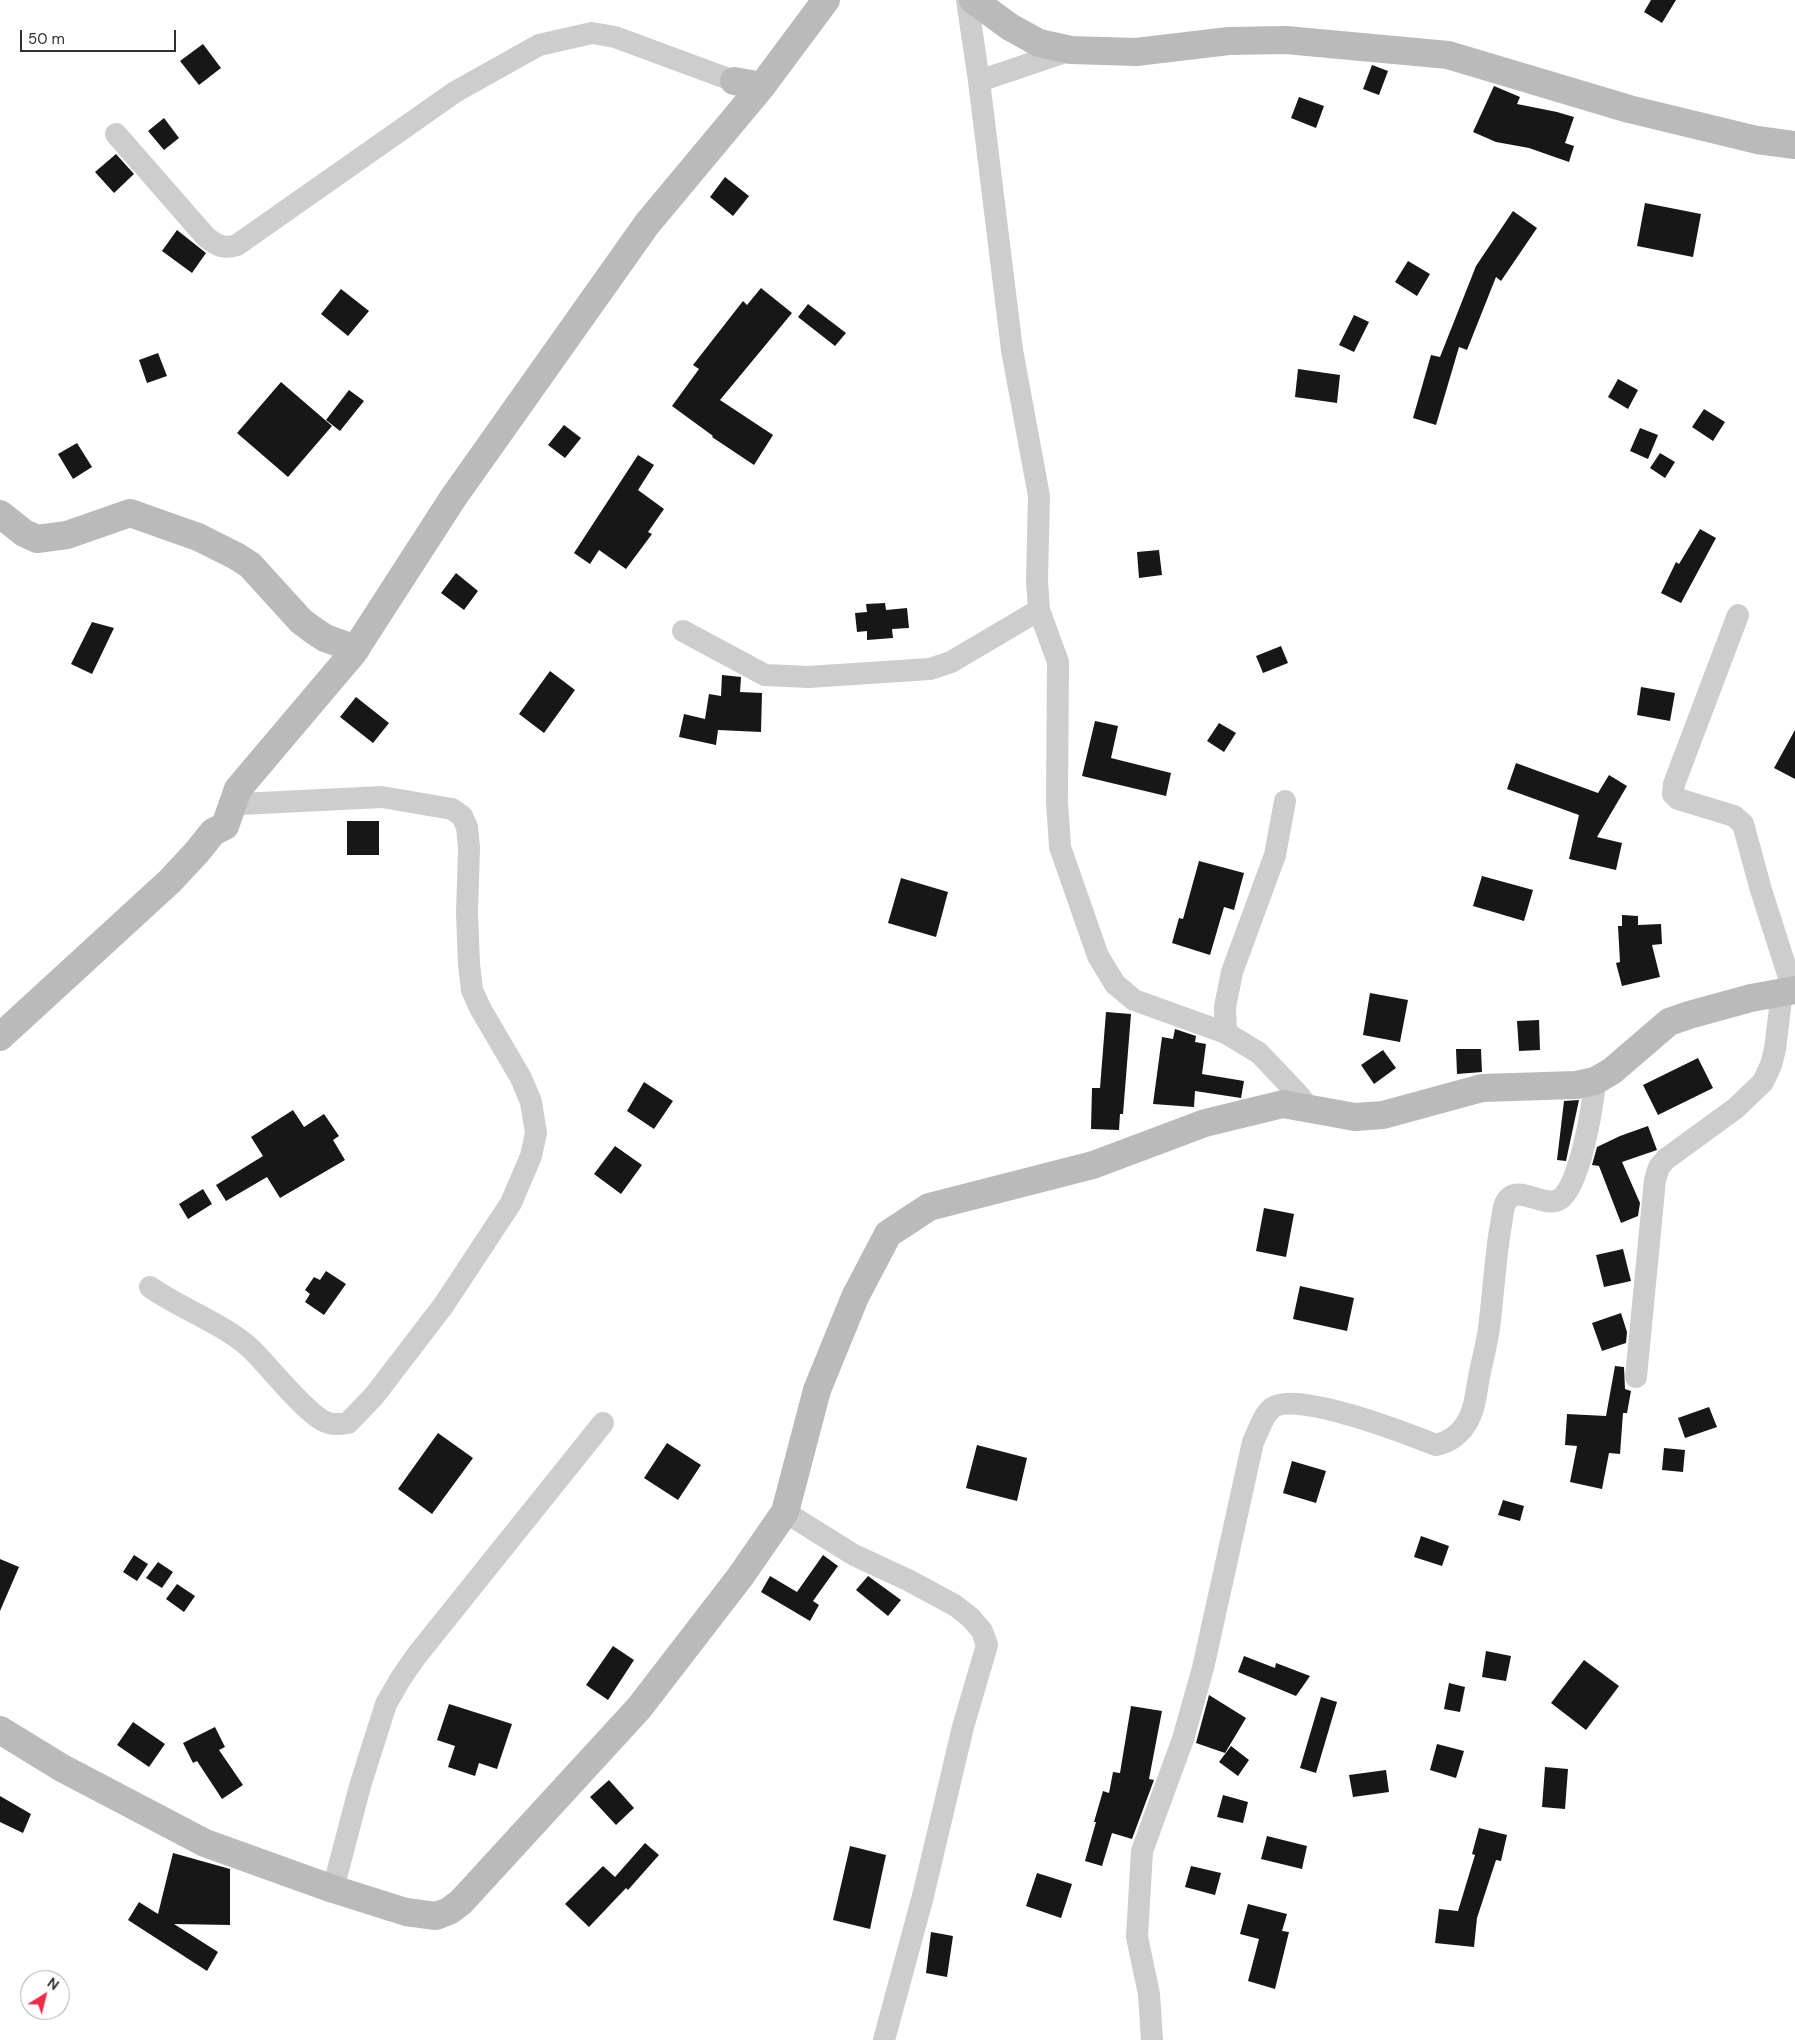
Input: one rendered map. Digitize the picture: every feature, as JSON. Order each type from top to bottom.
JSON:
[{"type":"street","points":[[225,826],[238,789],[321,693],[356,649],[453,498],[647,224],[762,86],[826,0]]},
{"type":"street","points":[[967,0],[979,81],[1012,350],[1039,496],[1037,580],[1040,610],[1058,662],[1057,802],[1060,847],[1098,956],[1115,984],[1134,1000],[1226,1033],[1259,1053],[1308,1107]]},
{"type":"street","points":[[973,0],[1010,27],[1039,43],[1071,50],[1136,52],[1229,41],[1286,40],[1448,55],[1629,109],[1757,140],[1795,145]]},
{"type":"street","points":[[116,134],[206,237],[217,245],[227,248],[238,245],[455,92],[540,45],[592,34],[615,37],[734,80],[762,86]]},
{"type":"street","points":[[979,81],[1071,50]]},
{"type":"street","points":[[0,514],[24,533],[37,539],[67,535],[130,513],[198,537],[250,565],[313,630],[325,638],[356,649]]},
{"type":"street","points":[[683,631],[765,675],[818,676],[930,669],[951,662],[1040,610]]},
{"type":"street","points":[[1636,1377],[1655,1180],[1659,1167],[1687,1142],[1736,1108],[1763,1082],[1771,1065],[1790,991],[1743,824],[1734,816],[1678,799],[1673,794],[1674,784],[1738,615]]},
{"type":"street","points":[[0,1037],[170,881],[213,832],[225,826],[234,806],[241,804],[382,797],[452,810],[462,816],[467,827],[469,848],[467,913],[472,990],[480,1008],[521,1078],[531,1102],[536,1133],[531,1156],[511,1203],[443,1306],[374,1396],[348,1423],[327,1423],[312,1413],[248,1346],[220,1328],[170,1301],[150,1287]]},
{"type":"street","points":[[1226,1033],[1226,1006],[1232,972],[1275,855],[1285,801]]},
{"type":"street","points":[[0,1730],[62,1768],[205,1843],[333,1889],[422,1915],[436,1916],[449,1911],[460,1902],[639,1708],[740,1577],[784,1512],[817,1390],[855,1296],[888,1234],[929,1207],[1093,1165],[1205,1122],[1283,1104],[1355,1117],[1383,1115],[1482,1088],[1576,1085],[1595,1081],[1612,1071],[1669,1022],[1751,998],[1790,991]]},
{"type":"street","points":[[1152,2040],[1149,1994],[1136,1937],[1142,1850],[1182,1739],[1203,1668],[1253,1442],[1265,1418],[1273,1408],[1290,1403],[1338,1412],[1436,1445],[1452,1439],[1465,1426],[1472,1412],[1489,1330],[1497,1248],[1504,1205],[1510,1197],[1518,1194],[1549,1202],[1560,1199],[1568,1190],[1578,1164],[1592,1111],[1595,1081]]},
{"type":"street","points":[[333,1889],[360,1786],[386,1704],[401,1678],[417,1655],[603,1424]]},
{"type":"street","points":[[784,1512],[854,1555],[908,1580],[956,1606],[971,1618],[982,1631],[987,1645],[963,1727],[923,1896],[884,2040]]},
{"type":"building","points":[[1651,0],[1676,0],[1662,23],[1644,12]]},
{"type":"building","points":[[203,44],[221,68],[199,85],[180,61]]},
{"type":"building","points":[[1372,65],[1388,71],[1379,95],[1363,89]]},
{"type":"building","points":[[1494,86],[1520,97],[1517,104],[1574,117],[1565,143],[1574,146],[1569,162],[1529,148],[1496,142],[1473,132]]},
{"type":"building","points":[[1299,97],[1324,106],[1316,128],[1291,118]]},
{"type":"building","points":[[164,118],[179,138],[164,150],[148,131]]},
{"type":"building","points":[[116,154],[134,174],[114,193],[95,172]]},
{"type":"building","points":[[725,177],[749,196],[733,216],[710,197]]},
{"type":"building","points":[[1645,203],[1701,214],[1693,257],[1637,246]]},
{"type":"building","points":[[1513,211],[1537,228],[1501,281],[1496,277],[1467,350],[1459,347],[1436,425],[1413,418],[1431,355],[1440,357],[1476,266]]},
{"type":"building","points":[[177,230],[206,253],[192,273],[162,251]]},
{"type":"building","points":[[1408,261],[1430,274],[1417,296],[1395,282]]},
{"type":"building","points":[[761,288],[792,313],[720,400],[773,435],[754,465],[712,437],[672,406],[699,369],[693,365],[743,301],[747,305]]},
{"type":"building","points":[[341,289],[369,311],[348,336],[321,314]]},
{"type":"building","points":[[808,304],[846,333],[835,346],[798,317]]},
{"type":"building","points":[[1354,315],[1369,322],[1354,352],[1339,345]]},
{"type":"building","points":[[158,353],[167,376],[147,383],[139,360]]},
{"type":"building","points":[[1298,369],[1340,375],[1337,403],[1295,397]]},
{"type":"building","points":[[1618,379],[1638,390],[1628,409],[1608,397]]},
{"type":"building","points":[[281,382],[332,426],[288,477],[237,433]]},
{"type":"building","points":[[349,390],[364,401],[340,431],[326,420]]},
{"type":"building","points":[[1704,409],[1725,422],[1713,441],[1692,427]]},
{"type":"building","points":[[564,425],[581,438],[565,458],[548,445]]},
{"type":"building","points":[[1640,428],[1658,435],[1648,459],[1630,451]]},
{"type":"building","points":[[77,443],[92,467],[73,479],[58,454]]},
{"type":"building","points":[[1660,453],[1675,462],[1665,478],[1650,468]]},
{"type":"building","points":[[638,455],[654,465],[638,490],[664,509],[648,532],[652,534],[626,569],[599,550],[590,564],[574,553]]},
{"type":"building","points":[[1700,529],[1716,538],[1681,603],[1661,593],[1676,562],[1679,564]]},
{"type":"building","points":[[1159,550],[1162,575],[1139,578],[1137,552]]},
{"type":"building","points":[[456,573],[478,591],[464,610],[441,593]]},
{"type":"building","points":[[885,603],[886,610],[907,608],[909,628],[892,629],[893,638],[867,640],[867,631],[857,632],[855,613],[867,612],[866,604]]},
{"type":"building","points":[[92,622],[114,628],[92,674],[71,664]]},
{"type":"building","points":[[1281,646],[1288,663],[1263,673],[1256,656]]},
{"type":"building","points":[[550,671],[575,690],[544,733],[519,714]]},
{"type":"building","points":[[722,675],[741,677],[740,692],[762,693],[761,732],[718,730],[716,745],[679,737],[684,714],[705,719],[709,694],[721,696]]},
{"type":"building","points":[[1641,687],[1675,693],[1670,721],[1637,715]]},
{"type":"building","points":[[356,697],[389,723],[373,743],[340,717]]},
{"type":"building","points":[[1095,721],[1118,726],[1111,758],[1171,773],[1166,796],[1082,776]]},
{"type":"building","points":[[1219,723],[1236,733],[1224,752],[1207,741]]},
{"type":"building","points":[[1795,730],[1795,779],[1774,768]]},
{"type":"building","points":[[1516,763],[1598,793],[1609,775],[1627,786],[1597,837],[1622,843],[1616,870],[1569,859],[1579,815],[1507,789]]},
{"type":"building","points":[[347,821],[379,821],[379,855],[347,855]]},
{"type":"building","points":[[1199,861],[1244,873],[1234,910],[1224,907],[1210,955],[1172,943],[1179,918],[1183,919]]},
{"type":"building","points":[[1482,876],[1533,890],[1524,921],[1473,906]]},
{"type":"building","points":[[901,878],[948,892],[936,937],[888,923]]},
{"type":"building","points":[[1622,915],[1638,916],[1638,925],[1661,924],[1662,944],[1652,945],[1660,977],[1622,986],[1616,963],[1620,962],[1618,926],[1622,926]]},
{"type":"building","points":[[1370,993],[1408,1000],[1400,1042],[1363,1035]]},
{"type":"building","points":[[1106,1012],[1131,1014],[1123,1114],[1120,1114],[1119,1130],[1091,1129],[1092,1088],[1100,1088]]},
{"type":"building","points":[[1539,1020],[1540,1050],[1519,1051],[1517,1021]]},
{"type":"building","points":[[1175,1029],[1196,1036],[1195,1042],[1206,1044],[1202,1074],[1244,1081],[1241,1098],[1195,1091],[1194,1107],[1153,1104],[1162,1037],[1173,1039]]},
{"type":"building","points":[[1456,1049],[1481,1049],[1482,1072],[1457,1074]]},
{"type":"building","points":[[1383,1050],[1396,1068],[1374,1084],[1361,1065]]},
{"type":"building","points":[[1698,1058],[1713,1088],[1658,1115],[1643,1085]]},
{"type":"building","points":[[644,1082],[673,1101],[654,1129],[627,1111]]},
{"type":"building","points":[[1579,1100],[1566,1161],[1557,1160],[1564,1101]]},
{"type":"building","points":[[293,1110],[304,1127],[324,1114],[339,1136],[333,1140],[345,1160],[280,1198],[267,1177],[226,1201],[216,1185],[263,1156],[251,1137]]},
{"type":"building","points":[[1648,1126],[1657,1150],[1622,1162],[1640,1203],[1638,1216],[1621,1223],[1599,1166],[1592,1165],[1597,1147]]},
{"type":"building","points":[[615,1146],[642,1165],[621,1194],[594,1174]]},
{"type":"building","points":[[203,1189],[212,1204],[188,1219],[179,1204]]},
{"type":"building","points":[[1264,1208],[1294,1214],[1286,1257],[1256,1251]]},
{"type":"building","points":[[1623,1249],[1631,1281],[1604,1287],[1596,1255]]},
{"type":"building","points":[[326,1271],[346,1284],[324,1315],[305,1302],[310,1294],[305,1290],[314,1277],[320,1280]]},
{"type":"building","points":[[1300,1286],[1354,1298],[1347,1331],[1293,1319]]},
{"type":"building","points":[[1621,1313],[1627,1332],[1626,1343],[1602,1351],[1592,1323]]},
{"type":"building","points":[[1615,1366],[1624,1367],[1625,1389],[1631,1391],[1627,1413],[1623,1413],[1620,1454],[1609,1453],[1602,1489],[1570,1482],[1577,1446],[1565,1445],[1567,1414],[1606,1416]]},
{"type":"building","points":[[1709,1407],[1717,1427],[1685,1438],[1678,1418]]},
{"type":"building","points":[[438,1433],[473,1458],[432,1514],[398,1489]]},
{"type":"building","points":[[667,1443],[701,1465],[678,1500],[644,1478]]},
{"type":"building","points":[[977,1445],[1027,1458],[1017,1501],[966,1488]]},
{"type":"building","points":[[1664,1448],[1685,1450],[1683,1472],[1662,1470]]},
{"type":"building","points":[[1292,1461],[1326,1471],[1316,1503],[1283,1493]]},
{"type":"building","points":[[1503,1500],[1524,1506],[1520,1521],[1498,1515]]},
{"type":"building","points":[[1421,1536],[1449,1546],[1442,1566],[1414,1557]]},
{"type":"building","points":[[134,1555],[148,1564],[137,1581],[123,1572]]},
{"type":"building","points":[[823,1555],[838,1566],[813,1601],[819,1605],[810,1621],[761,1592],[770,1576],[797,1592]]},
{"type":"building","points":[[0,1559],[19,1567],[0,1611]]},
{"type":"building","points":[[158,1562],[173,1572],[162,1588],[146,1578]]},
{"type":"building","points":[[868,1576],[901,1600],[888,1616],[856,1590]]},
{"type":"building","points":[[177,1584],[195,1596],[184,1612],[166,1599]]},
{"type":"building","points":[[613,1646],[634,1660],[608,1700],[586,1685]]},
{"type":"building","points":[[1486,1651],[1511,1656],[1506,1681],[1482,1677]]},
{"type":"building","points":[[1244,1656],[1275,1668],[1276,1663],[1310,1676],[1296,1696],[1238,1672]]},
{"type":"building","points":[[1584,1660],[1619,1686],[1586,1730],[1551,1703]]},
{"type":"building","points":[[1449,1683],[1465,1687],[1460,1712],[1444,1709]]},
{"type":"building","points":[[1209,1695],[1246,1718],[1225,1753],[1196,1743]]},
{"type":"building","points":[[1321,1697],[1337,1702],[1316,1773],[1300,1768]]},
{"type":"building","points":[[449,1704],[512,1724],[497,1769],[479,1763],[475,1776],[448,1767],[455,1746],[437,1740]]},
{"type":"building","points":[[1131,1706],[1162,1711],[1149,1779],[1154,1780],[1132,1839],[1112,1833],[1102,1866],[1085,1861],[1103,1791],[1109,1793],[1113,1772],[1120,1773]]},
{"type":"building","points":[[133,1722],[165,1744],[149,1767],[117,1745]]},
{"type":"building","points":[[215,1727],[225,1747],[219,1750],[243,1785],[222,1799],[197,1761],[193,1763],[183,1743]]},
{"type":"building","points":[[1437,1744],[1464,1751],[1456,1778],[1430,1770]]},
{"type":"building","points":[[1231,1746],[1249,1760],[1238,1776],[1219,1762]]},
{"type":"building","points":[[1545,1767],[1568,1769],[1565,1809],[1542,1807]]},
{"type":"building","points":[[1386,1770],[1389,1792],[1353,1797],[1349,1775]]},
{"type":"building","points":[[609,1780],[634,1808],[616,1825],[590,1797]]},
{"type":"building","points":[[1223,1795],[1248,1802],[1243,1823],[1217,1817]]},
{"type":"building","points":[[0,1796],[31,1814],[23,1833],[0,1822]]},
{"type":"building","points":[[1479,1828],[1507,1835],[1501,1861],[1496,1860],[1477,1918],[1474,1947],[1435,1943],[1439,1909],[1458,1911],[1475,1855],[1472,1854]]},
{"type":"building","points":[[1267,1836],[1307,1846],[1302,1869],[1261,1859]]},
{"type":"building","points":[[645,1843],[659,1855],[628,1890],[626,1888],[589,1927],[565,1904],[603,1866],[615,1877]]},
{"type":"building","points":[[850,1846],[886,1855],[870,1929],[833,1920]]},
{"type":"building","points":[[173,1853],[230,1869],[230,1925],[174,1924],[218,1952],[207,1971],[128,1920],[139,1902],[158,1914]]},
{"type":"building","points":[[1191,1866],[1221,1873],[1215,1895],[1185,1887]]},
{"type":"building","points":[[1037,1873],[1072,1884],[1061,1918],[1026,1906]]},
{"type":"building","points":[[1248,1904],[1287,1914],[1282,1931],[1289,1932],[1275,1989],[1248,1981],[1259,1939],[1240,1934]]},
{"type":"building","points":[[931,1932],[953,1936],[947,1977],[926,1973]]}]
